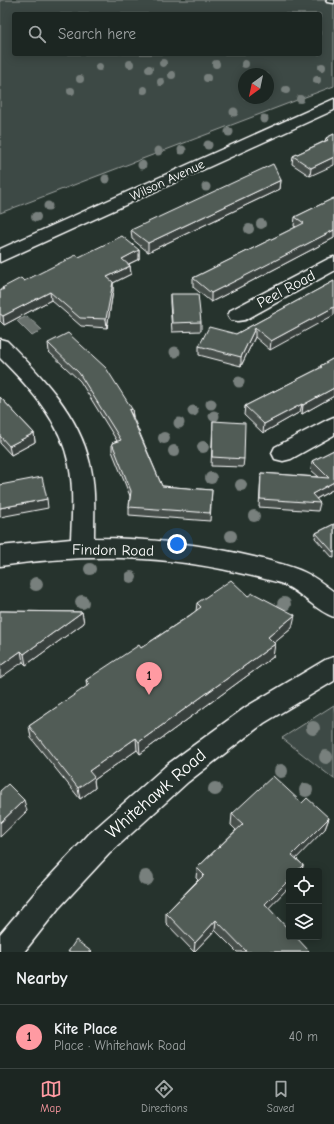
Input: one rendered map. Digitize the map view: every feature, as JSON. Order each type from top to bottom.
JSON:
[{"type":"street","name":"Wilson Avenue","points":[[0,256],[334,104]]},
{"type":"street","name":"Peel Road","points":[[238,315],[334,263]]},
{"type":"street","points":[[3,354],[55,408],[66,425],[74,444],[80,465],[83,496],[82,548]]},
{"type":"street","points":[[283,453],[334,425]]},
{"type":"street","name":"Findon Road","points":[[0,556],[82,548],[171,552],[233,561],[296,580],[313,590],[334,607]]},
{"type":"street","name":"Whitehawk Road","points":[[5,952],[48,899],[99,844],[178,773],[255,715],[334,668]]},
{"type":"lane","points":[[330,0],[334,1]]},
{"type":"shaded area","points":[[0,0],[334,0],[334,86],[0,213]]},
{"type":"shaded area","points":[[27,316],[42,330],[32,336],[17,321]]},
{"type":"shaded area","points":[[334,705],[334,779],[282,738]]},
{"type":"building","points":[[334,134],[334,157],[311,168],[293,156],[328,140],[326,138]]},
{"type":"building","points":[[273,164],[281,180],[148,243],[131,230]]},
{"type":"building","points":[[334,198],[334,230],[211,293],[193,278],[304,223],[295,217]]},
{"type":"building","points":[[122,236],[139,250],[122,259],[130,266],[107,277],[113,282],[106,319],[80,318],[50,292],[3,316],[0,314],[0,291],[4,289],[2,288],[21,278],[24,281],[76,255],[79,257]]},
{"type":"building","points":[[334,281],[334,307],[271,341],[255,328],[241,357],[199,346],[209,327],[236,334]]},
{"type":"building","points":[[170,294],[198,294],[201,322],[172,323]]},
{"type":"building","points":[[68,333],[106,368],[132,409],[129,410],[162,486],[212,490],[210,513],[129,507],[131,491],[112,443],[121,440],[79,373],[48,343]]},
{"type":"building","points":[[334,358],[334,388],[303,405],[302,404],[264,424],[245,406],[322,367],[320,366]]},
{"type":"building","points":[[0,397],[34,433],[9,446],[0,436]]},
{"type":"building","points":[[213,421],[245,423],[244,459],[212,457]]},
{"type":"building","points":[[334,450],[334,482],[312,494],[320,503],[260,499],[261,473],[329,478],[312,461]]},
{"type":"building","points":[[42,477],[47,499],[0,508],[0,485]]},
{"type":"building","points":[[334,524],[334,553],[316,533]]},
{"type":"building","points":[[231,580],[248,596],[253,593],[295,615],[268,637],[275,644],[139,742],[136,738],[89,771],[94,777],[78,788],[29,726],[90,684],[86,680],[139,645],[141,648],[189,616],[201,607],[197,603]]},
{"type":"building","points":[[0,611],[82,612],[24,654],[21,651],[0,666]]},
{"type":"building","points":[[273,776],[302,803],[307,798],[329,818],[292,855],[303,865],[300,868],[286,868],[286,883],[265,904],[286,927],[286,940],[299,940],[309,951],[308,952],[247,952],[216,920],[195,943],[166,913],[204,875],[197,868],[243,824],[232,814]]},
{"type":"building","points":[[8,784],[24,800],[0,823],[0,791]]},
{"type":"building","points":[[76,940],[92,952],[68,952]]},
{"type":"place","name":"Kite Place","points":[[149,695]]}]
